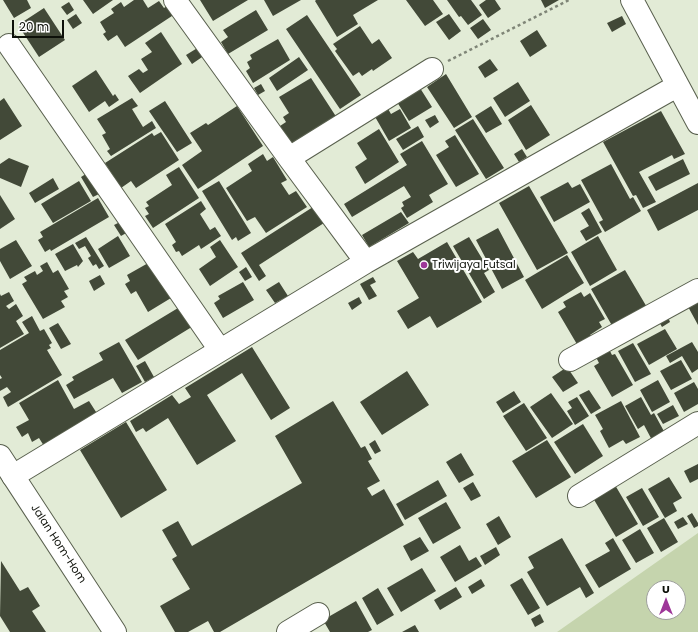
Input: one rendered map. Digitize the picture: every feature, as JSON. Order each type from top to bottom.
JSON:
[{"type":"main road","points":[[175,0],[366,262]]},
{"type":"main road","points":[[632,0],[698,123]]},
{"type":"main road","points":[[9,45],[220,350]]},
{"type":"main road","points":[[289,158],[432,69]]},
{"type":"main road","points":[[13,476],[366,262],[677,86]]},
{"type":"main road","points":[[570,360],[698,290]]},
{"type":"main road","points":[[579,496],[698,423]]},
{"type":"main road","name":"Jalan Hom-Hom","points":[[0,456],[115,632]]},
{"type":"main road","points":[[288,632],[318,614]]},
{"type":"path","points":[[432,69],[514,29],[568,0]]},
{"type":"green space","points":[[698,533],[698,632],[557,632]]},
{"type":"building","points":[[3,0],[27,0],[31,8],[14,18]]},
{"type":"building","points":[[83,0],[113,0],[93,14]]},
{"type":"building","points":[[134,0],[143,0],[148,8],[159,1],[164,8],[168,5],[175,14],[125,47],[117,35],[108,41],[103,34],[106,32],[100,22],[114,13],[111,9],[121,2],[124,7]]},
{"type":"building","points":[[200,0],[248,0],[213,21]]},
{"type":"building","points":[[264,0],[301,0],[273,16]]},
{"type":"building","points":[[378,0],[353,15],[358,24],[337,37],[315,1]]},
{"type":"building","points":[[406,0],[433,0],[443,14],[425,26]]},
{"type":"building","points":[[447,0],[471,0],[482,15],[468,25],[461,16],[459,17]]},
{"type":"building","points":[[486,0],[495,0],[501,9],[488,18],[479,5]]},
{"type":"building","points":[[541,0],[559,0],[545,8]]},
{"type":"building","points":[[69,2],[74,10],[67,15],[61,7]]},
{"type":"building","points":[[44,8],[65,40],[39,57],[18,25]]},
{"type":"building","points":[[256,10],[268,30],[228,54],[221,42],[228,37],[223,30]]},
{"type":"building","points":[[76,14],[82,23],[73,29],[67,20]]},
{"type":"building","points":[[449,14],[461,31],[449,40],[436,22]]},
{"type":"building","points":[[307,15],[361,95],[340,109],[286,29]]},
{"type":"building","points":[[622,16],[626,24],[612,32],[607,23]]},
{"type":"building","points":[[483,19],[491,30],[478,39],[470,28]]},
{"type":"building","points":[[360,26],[372,44],[379,39],[392,58],[373,71],[372,69],[362,76],[359,72],[353,76],[335,51],[337,49],[333,44]]},
{"type":"building","points":[[537,30],[547,46],[530,57],[520,41]]},
{"type":"building","points":[[161,32],[182,64],[140,93],[128,76],[139,69],[143,73],[148,70],[141,59],[152,52],[145,43]]},
{"type":"building","points":[[278,39],[290,60],[253,83],[246,71],[250,68],[247,62],[252,59],[250,55]]},
{"type":"building","points":[[199,47],[205,55],[192,64],[186,55]]},
{"type":"building","points":[[299,57],[308,70],[277,91],[269,78]]},
{"type":"building","points":[[490,59],[498,70],[485,78],[478,67]]},
{"type":"building","points":[[96,70],[113,96],[115,94],[119,100],[109,107],[105,101],[89,112],[72,86]]},
{"type":"building","points":[[446,74],[472,117],[454,128],[427,87]]},
{"type":"building","points":[[311,78],[337,118],[292,146],[280,126],[286,122],[283,117],[289,113],[279,97]]},
{"type":"building","points":[[518,82],[530,101],[505,117],[493,98]]},
{"type":"building","points":[[261,84],[265,91],[258,95],[254,88]]},
{"type":"building","points":[[420,88],[432,107],[409,121],[397,102]]},
{"type":"building","points":[[4,98],[22,126],[0,140],[0,101]]},
{"type":"building","points":[[132,98],[138,106],[132,109],[143,127],[152,121],[156,128],[111,156],[107,151],[110,149],[102,135],[106,133],[97,119]]},
{"type":"building","points":[[165,101],[192,143],[177,152],[149,111]]},
{"type":"building","points":[[531,105],[550,135],[526,150],[508,120]]},
{"type":"building","points":[[237,106],[263,146],[198,189],[182,165],[202,151],[190,133],[206,123],[208,125]]},
{"type":"building","points":[[491,106],[502,124],[486,133],[475,116]]},
{"type":"building","points":[[387,107],[391,114],[400,109],[411,128],[389,141],[374,115]]},
{"type":"building","points":[[661,111],[685,154],[674,159],[672,155],[639,172],[656,202],[643,208],[636,195],[633,196],[603,142]]},
{"type":"building","points":[[435,115],[439,122],[430,128],[425,120]]},
{"type":"building","points":[[473,119],[504,168],[486,179],[455,130]]},
{"type":"building","points":[[418,126],[424,137],[403,150],[396,139]]},
{"type":"building","points":[[379,129],[399,162],[365,184],[355,167],[367,159],[357,143]]},
{"type":"building","points":[[161,132],[179,160],[136,188],[131,181],[121,188],[105,163],[152,133],[154,136]]},
{"type":"building","points":[[455,135],[479,174],[456,187],[436,155],[449,147],[445,141]]},
{"type":"building","points":[[422,141],[448,184],[429,195],[433,202],[407,218],[401,208],[404,206],[402,202],[411,197],[404,186],[352,217],[344,204],[407,165],[400,154]]},
{"type":"building","points":[[522,149],[527,157],[519,162],[514,154]]},
{"type":"building","points":[[263,154],[267,161],[273,157],[287,180],[281,183],[289,195],[296,191],[307,207],[266,233],[255,217],[247,221],[226,188],[252,171],[248,164]]},
{"type":"building","points":[[9,158],[29,166],[21,187],[0,178],[0,164]]},
{"type":"building","points":[[683,159],[690,174],[656,191],[648,177]]},
{"type":"building","points":[[611,164],[630,199],[633,197],[641,211],[605,232],[599,222],[603,220],[581,180]]},
{"type":"building","points":[[179,167],[199,198],[153,228],[145,216],[149,214],[145,208],[149,206],[146,202],[172,185],[166,175]]},
{"type":"building","points":[[89,172],[101,193],[93,197],[81,177]]},
{"type":"building","points":[[53,178],[59,189],[35,203],[29,193]]},
{"type":"building","points":[[79,181],[91,201],[53,223],[41,204]]},
{"type":"building","points":[[219,181],[251,233],[238,241],[236,237],[232,240],[202,191]]},
{"type":"building","points":[[568,182],[572,188],[580,184],[590,202],[554,222],[540,197]]},
{"type":"building","points":[[698,183],[698,210],[658,231],[647,210]]},
{"type":"building","points":[[529,186],[568,253],[537,270],[499,203]]},
{"type":"building","points":[[0,195],[15,219],[0,229]]},
{"type":"building","points":[[98,198],[109,217],[51,251],[50,249],[45,252],[38,240],[43,237],[40,232]]},
{"type":"building","points":[[201,201],[206,209],[200,214],[210,230],[215,227],[221,236],[201,249],[199,245],[182,256],[179,251],[176,252],[172,245],[176,242],[165,224]]},
{"type":"building","points":[[313,207],[324,223],[259,265],[266,276],[259,281],[241,253]]},
{"type":"building","points":[[589,208],[602,232],[586,241],[580,231],[589,226],[581,213]]},
{"type":"building","points":[[401,212],[409,223],[369,247],[362,235]]},
{"type":"building","points":[[122,221],[128,232],[121,236],[114,225]]},
{"type":"building","points":[[498,228],[524,277],[502,289],[476,240]]},
{"type":"building","points":[[118,236],[130,256],[109,268],[98,249]]},
{"type":"building","points":[[598,236],[617,270],[590,286],[571,252]]},
{"type":"building","points":[[86,237],[104,266],[99,269],[96,264],[93,266],[88,258],[91,256],[85,246],[79,249],[75,243]]},
{"type":"building","points":[[469,237],[489,270],[484,273],[495,292],[484,299],[453,246]]},
{"type":"building","points":[[16,240],[32,266],[10,279],[0,261],[0,249]]},
{"type":"building","points":[[220,240],[238,267],[210,286],[199,269],[216,257],[210,247]]},
{"type":"building","points":[[447,242],[482,302],[437,328],[430,316],[408,329],[397,311],[419,298],[397,261],[413,252],[418,259]]},
{"type":"building","points":[[73,244],[83,261],[78,267],[77,265],[65,271],[55,254]]},
{"type":"building","points":[[567,255],[584,283],[542,309],[525,280]]},
{"type":"building","points":[[47,262],[53,273],[58,270],[69,289],[64,291],[68,297],[61,301],[65,307],[43,319],[22,284],[27,281],[24,277],[35,271],[37,275],[43,271],[40,266]]},
{"type":"building","points":[[150,262],[171,298],[148,312],[136,291],[131,294],[125,284],[130,281],[127,275]]},
{"type":"building","points":[[246,267],[252,277],[245,281],[239,272]]},
{"type":"building","points":[[625,270],[648,309],[614,329],[591,289]]},
{"type":"building","points":[[100,275],[105,284],[94,291],[89,281]]},
{"type":"building","points":[[373,277],[376,282],[370,285],[377,296],[369,300],[360,284]]},
{"type":"building","points":[[243,282],[254,300],[223,318],[214,303],[220,299],[218,296]]},
{"type":"building","points":[[279,282],[288,296],[275,303],[266,290]]},
{"type":"building","points":[[9,292],[14,301],[6,306],[9,309],[16,304],[23,316],[16,321],[24,334],[0,348],[0,294],[1,296]]},
{"type":"building","points":[[581,292],[584,297],[590,293],[605,319],[599,322],[602,327],[590,335],[592,338],[578,346],[558,312],[566,307],[563,302]]},
{"type":"building","points":[[359,297],[362,303],[352,310],[348,303]]},
{"type":"building","points":[[698,297],[698,325],[686,303]]},
{"type":"building","points":[[183,305],[195,325],[138,360],[125,340]]},
{"type":"building","points":[[667,315],[670,322],[662,327],[658,320]]},
{"type":"building","points":[[32,316],[40,331],[44,329],[52,343],[49,345],[51,348],[47,350],[62,375],[8,407],[3,397],[11,392],[7,387],[0,391],[0,379],[2,378],[0,375],[0,350],[29,333],[22,322]]},
{"type":"building","points":[[58,323],[71,344],[61,349],[49,328]]},
{"type":"building","points":[[665,329],[677,349],[649,365],[637,344]]},
{"type":"building","points":[[119,342],[142,382],[122,393],[113,378],[74,399],[66,385],[74,380],[72,377],[103,360],[99,353]]},
{"type":"building","points":[[692,342],[698,352],[698,369],[692,373],[682,356],[670,363],[666,356]]},
{"type":"building","points":[[633,343],[651,374],[635,382],[618,351]]},
{"type":"building","points":[[252,347],[290,408],[271,420],[242,373],[207,395],[236,441],[197,465],[168,418],[146,432],[143,428],[136,432],[130,421],[172,395],[179,404],[191,397],[185,388]]},
{"type":"building","points":[[609,349],[612,355],[615,354],[633,385],[612,397],[594,366],[599,363],[596,357]]},
{"type":"building","points":[[681,360],[692,379],[671,390],[660,371]]},
{"type":"building","points":[[145,361],[154,377],[145,382],[136,366]]},
{"type":"building","points":[[567,367],[578,383],[563,392],[552,377]]},
{"type":"building","points":[[407,371],[429,405],[382,435],[360,402]]},
{"type":"building","points":[[58,380],[74,409],[89,401],[98,415],[44,446],[39,438],[32,442],[28,433],[22,437],[16,427],[29,420],[19,403]]},
{"type":"building","points":[[658,380],[670,402],[652,412],[640,390]]},
{"type":"building","points":[[694,382],[698,389],[698,404],[684,412],[674,393]]},
{"type":"building","points":[[589,390],[601,408],[591,414],[579,395]]},
{"type":"building","points":[[514,391],[521,402],[503,413],[496,402]]},
{"type":"building","points":[[551,393],[573,424],[552,438],[530,407]]},
{"type":"building","points":[[577,397],[589,416],[575,425],[567,411],[572,408],[568,402]]},
{"type":"building","points":[[641,397],[651,415],[654,413],[666,435],[653,442],[644,425],[638,429],[625,406]]},
{"type":"building","points":[[333,401],[361,448],[365,446],[372,459],[368,461],[380,481],[367,488],[372,496],[384,489],[404,525],[220,632],[214,632],[208,621],[188,632],[175,632],[160,606],[190,589],[172,559],[177,556],[162,530],[178,521],[192,546],[302,483],[275,436]]},
{"type":"building","points":[[621,401],[640,437],[626,444],[623,440],[609,448],[600,431],[603,429],[595,415]]},
{"type":"building","points":[[524,403],[547,438],[526,451],[503,416]]},
{"type":"building","points":[[673,405],[679,416],[663,424],[657,414]]},
{"type":"building","points":[[126,422],[167,490],[121,518],[80,450]]},
{"type":"building","points":[[583,424],[603,456],[575,474],[554,442]]},
{"type":"building","points":[[375,440],[381,451],[375,454],[369,444]]},
{"type":"building","points":[[547,440],[571,477],[536,498],[512,461]]},
{"type":"building","points":[[461,453],[474,475],[459,483],[446,462]]},
{"type":"building","points":[[698,464],[698,479],[690,483],[684,471]]},
{"type":"building","points":[[669,477],[682,498],[673,503],[677,511],[665,518],[648,489]]},
{"type":"building","points":[[438,480],[447,496],[405,520],[396,504]]},
{"type":"building","points":[[473,482],[481,496],[471,501],[463,488]]},
{"type":"building","points":[[615,485],[638,524],[616,537],[593,498]]},
{"type":"building","points":[[642,488],[659,517],[643,526],[626,497]]},
{"type":"building","points":[[446,502],[461,528],[433,544],[418,518]]},
{"type":"building","points":[[692,513],[698,523],[698,526],[694,528],[687,516]]},
{"type":"building","points":[[499,516],[511,537],[498,545],[486,524]]},
{"type":"building","points":[[683,517],[688,524],[678,529],[674,522]]},
{"type":"building","points":[[664,518],[678,542],[661,552],[647,528]]},
{"type":"building","points":[[640,529],[654,553],[636,563],[622,540]]},
{"type":"building","points":[[420,537],[429,551],[411,561],[403,546]]},
{"type":"building","points":[[562,538],[594,593],[586,598],[580,587],[547,606],[527,572],[534,568],[528,557]]},
{"type":"building","points":[[613,538],[631,569],[599,588],[585,565],[610,551],[605,543]]},
{"type":"building","points":[[460,545],[469,561],[476,557],[482,566],[455,582],[440,557]]},
{"type":"building","points":[[496,547],[500,555],[485,565],[480,556]]},
{"type":"building","points":[[1,561],[20,591],[28,587],[40,606],[32,611],[46,632],[10,632],[0,616]]},
{"type":"building","points":[[422,568],[436,591],[401,612],[387,588]]},
{"type":"building","points":[[522,578],[540,608],[528,615],[510,585]]},
{"type":"building","points":[[481,579],[485,586],[472,594],[468,587]]},
{"type":"building","points":[[456,587],[462,597],[440,610],[434,600]]},
{"type":"building","points":[[378,588],[394,615],[377,625],[362,598]]},
{"type":"building","points":[[356,601],[372,630],[368,632],[330,632],[323,620]]},
{"type":"building","points":[[540,614],[544,622],[535,627],[531,619]]},
{"type":"building","points":[[415,625],[419,632],[402,632]]},
{"type":"place","name":"Triwijaya Futsal","points":[[424,265]]}]
